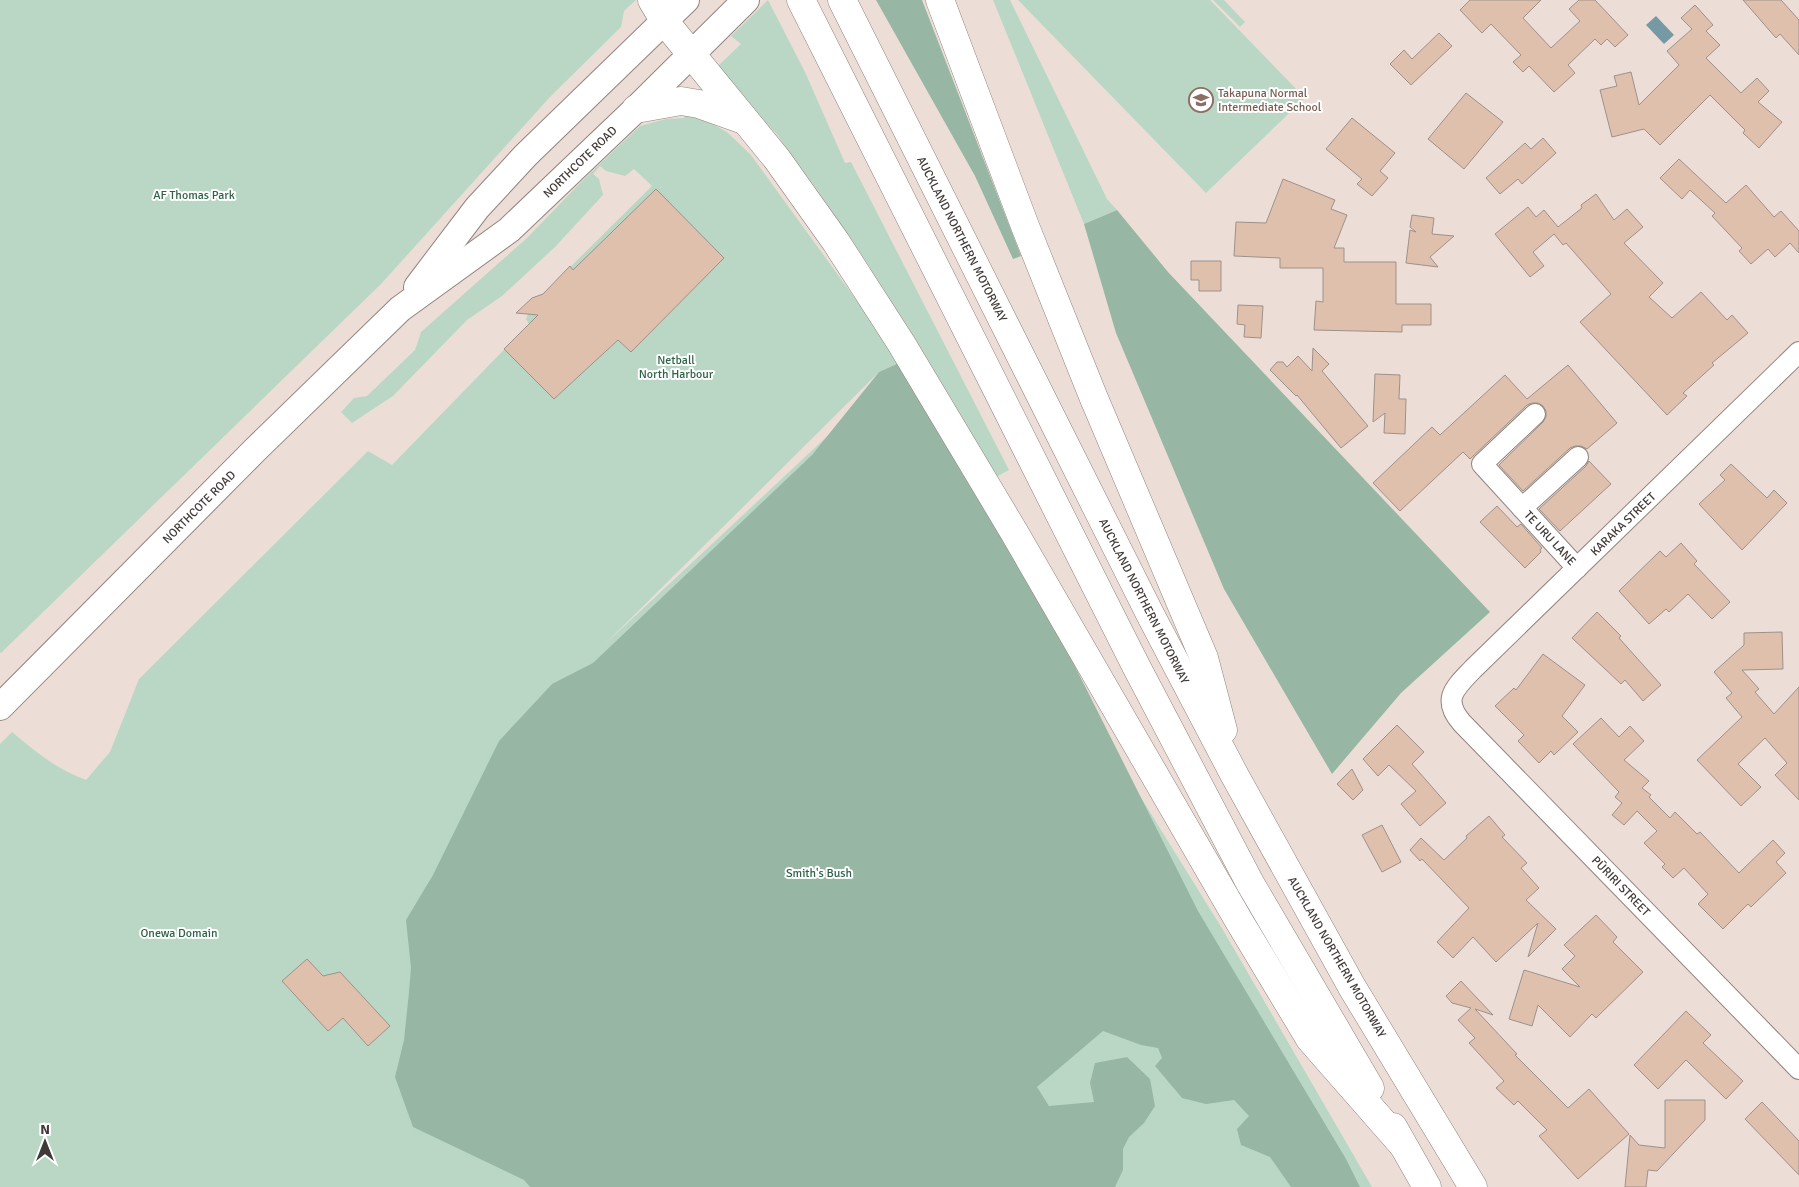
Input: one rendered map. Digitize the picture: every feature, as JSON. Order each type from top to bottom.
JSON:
[{"type":"highway","points":[[801,0],[1136,666],[1241,865],[1427,1187]]},
{"type":"highway","name":"AUCKLAND NORTHERN MOTORWAY","points":[[842,0],[1147,607],[1235,776],[1352,987],[1472,1187]]},
{"type":"highway","points":[[940,0],[1025,226],[1082,369],[1204,658],[1235,776]]},
{"type":"highway","points":[[659,11],[777,159],[836,242],[901,343],[1014,532],[1238,921],[1310,1039],[1402,1144]]},
{"type":"highway","points":[[636,109],[681,101],[708,107],[744,120]]},
{"type":"main road","name":"NORTHCOTE ROAD","points":[[400,309],[477,208],[659,11],[686,0]]},
{"type":"main road","name":"NORTHCOTE ROAD","points":[[0,706],[255,450],[400,309],[509,230],[636,109],[746,0]]},
{"type":"street","name":"KARAKA STREET","points":[[1451,699],[1456,686],[1473,669],[1799,352]]},
{"type":"street","name":"TE URU LANE","points":[[1534,414],[1482,464],[1577,568]]},
{"type":"street","name":"TE URU LANE","points":[[1522,508],[1578,457]]},
{"type":"street","name":"PŪRIRI STREET","points":[[1451,699],[1452,709],[1462,723],[1799,1069]]},
{"type":"green space","name":"AF Thomas Park","points":[[0,0],[636,0],[624,11],[621,27],[550,97],[381,284],[1,653],[0,652]]},
{"type":"green space","points":[[768,0],[805,72],[845,163],[851,162],[1009,470],[994,478],[869,266],[776,133],[737,94],[718,66],[741,44],[731,36]]},
{"type":"green space","points":[[876,0],[922,0],[1021,256],[1013,259],[975,176]]},
{"type":"green space","points":[[993,0],[1010,0],[1107,199],[1117,210],[1084,224]]},
{"type":"green space","points":[[1018,0],[1210,0],[1305,98],[1206,193]]},
{"type":"green space","points":[[1213,0],[1224,0],[1245,22],[1240,27]]},
{"type":"green space","points":[[687,110],[727,132],[751,155],[901,362],[879,372],[604,645],[884,383],[1223,930],[1372,1187],[0,1187],[0,744],[12,732],[56,765],[86,780],[110,752],[139,679],[368,451],[392,465],[529,324],[526,319],[528,314],[521,313],[527,303],[543,294],[652,186],[634,169],[625,176],[606,171],[600,166],[593,174],[599,179],[603,195],[555,247],[502,296],[467,320],[393,396],[352,423],[341,412],[354,398],[367,396],[415,350],[421,332],[527,238],[585,178],[640,126],[666,119],[684,118]]},
{"type":"green space","points":[[1117,210],[1168,272],[1490,612],[1401,693],[1332,774],[1224,589],[1116,333],[1084,224]]},
{"type":"green space","name":"Smith's Bush","points":[[901,362],[1012,541],[1198,911],[1346,1159],[1360,1187],[1291,1187],[1270,1157],[1241,1145],[1237,1129],[1249,1116],[1234,1100],[1206,1104],[1182,1098],[1155,1066],[1162,1058],[1158,1048],[1141,1045],[1103,1031],[1037,1087],[1049,1106],[1094,1102],[1090,1083],[1095,1063],[1127,1057],[1150,1079],[1155,1106],[1144,1123],[1129,1137],[1123,1149],[1123,1170],[1115,1187],[530,1187],[524,1180],[413,1127],[395,1077],[404,1040],[411,968],[406,920],[433,875],[499,741],[552,684],[593,663],[812,455],[879,372]]},
{"type":"water","points":[[1656,16],[1674,35],[1664,44],[1646,25]]},
{"type":"building","points":[[1470,0],[1541,0],[1523,18],[1551,48],[1580,21],[1569,9],[1579,0],[1595,0],[1628,35],[1615,47],[1607,39],[1601,45],[1595,39],[1568,65],[1575,73],[1554,92],[1529,66],[1523,72],[1513,62],[1521,55],[1491,24],[1482,33],[1460,10]]},
{"type":"building","points":[[1743,0],[1781,0],[1799,20],[1799,55],[1780,34],[1776,38]]},
{"type":"building","points":[[1695,5],[1713,25],[1706,31],[1720,45],[1706,58],[1741,93],[1757,78],[1769,91],[1758,102],[1782,122],[1759,148],[1743,133],[1745,130],[1710,95],[1660,145],[1644,129],[1612,137],[1600,90],[1617,86],[1614,76],[1631,72],[1639,105],[1679,65],[1667,51],[1692,29],[1681,18]]},
{"type":"building","points":[[1439,33],[1452,46],[1411,85],[1390,64],[1404,50],[1412,59]]},
{"type":"building","points":[[1466,93],[1503,122],[1464,169],[1428,139]]},
{"type":"building","points":[[1352,118],[1395,153],[1380,171],[1388,178],[1372,196],[1357,184],[1362,179],[1326,149]]},
{"type":"building","points":[[1543,138],[1556,153],[1522,184],[1518,179],[1500,194],[1486,178],[1525,143],[1531,149]]},
{"type":"building","points":[[1679,159],[1726,203],[1746,185],[1774,217],[1781,211],[1799,231],[1799,253],[1790,243],[1775,257],[1768,249],[1751,264],[1739,251],[1742,248],[1712,216],[1715,213],[1690,190],[1682,199],[1660,178]]},
{"type":"building","points":[[1283,179],[1335,200],[1331,209],[1347,215],[1334,248],[1344,248],[1344,262],[1396,262],[1396,304],[1431,304],[1431,325],[1402,325],[1402,332],[1314,330],[1316,301],[1323,302],[1323,268],[1280,268],[1280,258],[1234,256],[1236,222],[1266,223]]},
{"type":"building","points":[[656,189],[724,258],[631,352],[618,340],[554,399],[504,349],[538,315],[516,313],[532,298],[543,294],[570,266],[573,270]]},
{"type":"building","points":[[1596,194],[1614,220],[1627,209],[1643,227],[1624,243],[1663,283],[1649,297],[1672,318],[1701,292],[1727,320],[1732,315],[1748,333],[1712,363],[1714,365],[1683,393],[1687,396],[1667,415],[1580,322],[1611,294],[1566,243],[1563,245],[1554,234],[1533,252],[1544,266],[1530,277],[1495,234],[1528,207],[1536,217],[1544,210],[1558,227],[1582,208],[1581,205]]},
{"type":"building","points":[[1412,215],[1434,218],[1432,234],[1454,236],[1430,257],[1438,267],[1406,263],[1410,230],[1416,232],[1410,227]]},
{"type":"building","points":[[1191,261],[1221,261],[1221,291],[1199,291],[1199,280],[1191,280]]},
{"type":"building","points":[[1238,305],[1263,306],[1261,338],[1244,337],[1245,325],[1237,324]]},
{"type":"building","points":[[1313,348],[1329,364],[1322,371],[1368,426],[1341,448],[1297,395],[1270,370],[1277,362],[1283,362],[1287,367],[1298,356],[1312,371]]},
{"type":"building","points":[[1568,365],[1617,423],[1587,449],[1581,446],[1570,448],[1523,491],[1499,465],[1543,422],[1546,417],[1546,411],[1538,403],[1527,405],[1470,459],[1463,452],[1400,511],[1373,483],[1432,427],[1440,435],[1505,375],[1527,399]]},
{"type":"building","points":[[1375,374],[1400,375],[1399,399],[1406,399],[1405,434],[1384,433],[1385,413],[1373,422]]},
{"type":"building","points":[[1589,461],[1611,484],[1560,531],[1539,509],[1586,466]]},
{"type":"building","points":[[1731,464],[1767,498],[1774,490],[1787,503],[1742,550],[1699,504],[1725,480],[1720,475]]},
{"type":"building","points":[[1497,506],[1517,527],[1521,524],[1542,548],[1541,552],[1525,568],[1480,522]]},
{"type":"building","points":[[1681,543],[1697,561],[1694,564],[1730,602],[1712,619],[1688,594],[1669,612],[1666,609],[1649,624],[1619,591],[1660,551],[1666,557]]},
{"type":"building","points":[[1597,612],[1621,636],[1619,638],[1661,685],[1643,701],[1625,680],[1621,684],[1572,638]]},
{"type":"building","points":[[1782,632],[1783,669],[1742,670],[1759,689],[1755,692],[1774,714],[1799,687],[1799,800],[1775,775],[1787,763],[1765,738],[1738,764],[1761,787],[1741,806],[1697,760],[1742,717],[1726,698],[1732,693],[1714,672],[1744,645],[1744,633]]},
{"type":"building","points":[[1543,654],[1585,685],[1562,716],[1578,732],[1554,755],[1551,751],[1539,763],[1518,741],[1524,735],[1495,706],[1514,688],[1516,690]]},
{"type":"building","points":[[1601,718],[1619,737],[1630,726],[1644,741],[1624,760],[1649,781],[1642,788],[1651,795],[1649,797],[1670,818],[1675,812],[1697,834],[1700,832],[1739,873],[1773,840],[1785,853],[1776,862],[1786,873],[1751,907],[1748,904],[1723,929],[1698,904],[1708,894],[1684,868],[1673,878],[1662,867],[1665,864],[1644,843],[1657,831],[1637,811],[1624,825],[1612,815],[1622,803],[1615,797],[1619,792],[1573,744]]},
{"type":"building","points":[[1397,725],[1424,752],[1412,764],[1446,803],[1420,826],[1401,804],[1416,791],[1389,765],[1378,776],[1363,759]]},
{"type":"building","points":[[1352,769],[1363,790],[1353,800],[1337,784]]},
{"type":"building","points":[[1489,816],[1505,835],[1502,837],[1527,863],[1521,868],[1539,888],[1526,900],[1556,929],[1528,957],[1538,923],[1496,962],[1473,937],[1453,958],[1437,942],[1469,908],[1422,859],[1420,861],[1410,850],[1421,838],[1444,860],[1467,838],[1466,836]]},
{"type":"building","points":[[1382,825],[1401,862],[1382,872],[1362,835]]},
{"type":"building","points":[[1596,915],[1617,937],[1613,942],[1643,972],[1596,1018],[1592,1014],[1570,1037],[1538,1005],[1532,1026],[1509,1019],[1524,970],[1580,987],[1562,969],[1575,956],[1564,945]]},
{"type":"building","points":[[307,959],[323,976],[340,972],[390,1026],[368,1046],[343,1018],[328,1031],[282,981]]},
{"type":"building","points":[[1461,981],[1493,1015],[1475,1009],[1517,1054],[1515,1055],[1568,1108],[1589,1089],[1629,1134],[1578,1179],[1539,1136],[1547,1130],[1518,1101],[1514,1105],[1496,1088],[1504,1081],[1469,1043],[1475,1038],[1458,1020],[1471,1008],[1452,1003],[1446,996]]},
{"type":"building","points":[[1686,1011],[1711,1035],[1703,1043],[1743,1081],[1726,1099],[1686,1060],[1658,1089],[1634,1065]]},
{"type":"building","points":[[1665,1100],[1705,1100],[1705,1120],[1657,1171],[1648,1170],[1646,1187],[1625,1187],[1630,1135],[1639,1145],[1665,1148]]},
{"type":"building","points":[[1762,1102],[1799,1141],[1799,1175],[1745,1119]]},
{"type":"place","name":"Takapuna Normal Intermediate School","points":[[1201,100]]},
{"type":"park label","name":"Netball North Harbour","points":[[676,367]]},
{"type":"park label","name":"Onewa Domain","points":[[179,933]]}]
